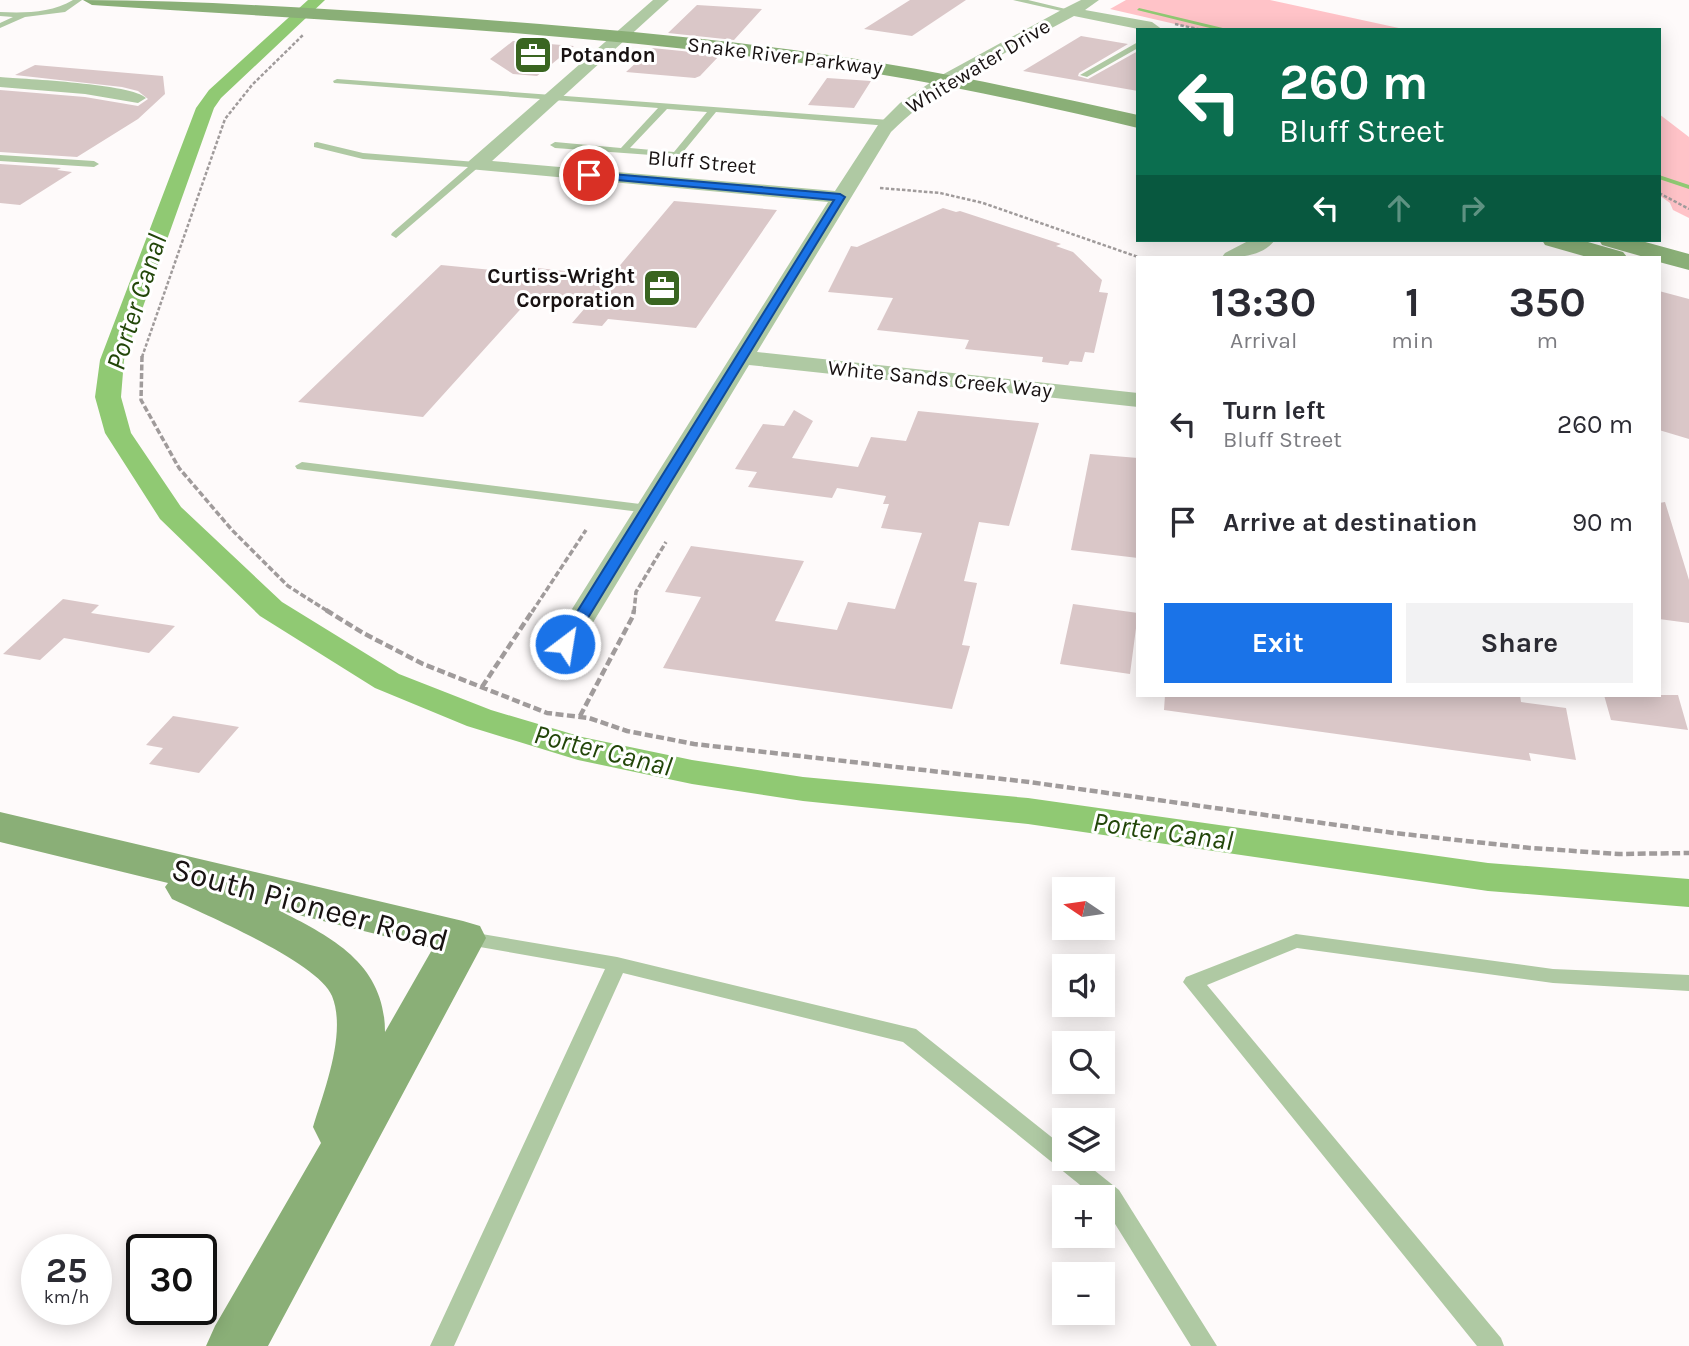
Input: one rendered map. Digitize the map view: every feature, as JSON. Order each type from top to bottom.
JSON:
[{"type":"street","name":"Snake River Parkway","points":[[93,0],[294,9]]},
{"type":"street","name":"Snake River Parkway","points":[[224,0],[294,9],[317,18],[627,33],[953,76],[1136,108]]},
{"type":"street","points":[[476,165],[662,0]]},
{"type":"street","name":"Whitewater Drive","points":[[565,644],[840,197],[889,123],[906,107],[953,76],[1092,0]]},
{"type":"street","points":[[1070,11],[1153,28]]},
{"type":"street","name":"Snake River Parkway","points":[[953,76],[1136,122]]},
{"type":"street","points":[[0,82],[85,89],[138,98]]},
{"type":"street","name":"Bluff Street","points":[[476,165],[840,197]]},
{"type":"street","points":[[1234,256],[1261,242]]},
{"type":"street","points":[[1561,242],[1610,256]]},
{"type":"street","points":[[1618,242],[1689,262]]},
{"type":"street","points":[[1661,271],[1689,279]]},
{"type":"street","name":"White Sands Creek Way","points":[[742,357],[1136,400]]},
{"type":"street","name":"South Pioneer Road","points":[[0,827],[463,938],[236,1346]]},
{"type":"street","points":[[133,859],[322,955],[342,971],[356,993],[360,1022],[357,1067],[318,1198]]},
{"type":"lane","points":[[0,14],[23,15],[62,10],[78,0]]},
{"type":"lane","points":[[1017,0],[1070,11]]},
{"type":"lane","points":[[0,26],[23,15]]},
{"type":"lane","points":[[1084,75],[1136,45]]},
{"type":"lane","points":[[337,81],[889,123]]},
{"type":"lane","points":[[623,150],[665,106]]},
{"type":"lane","points":[[555,145],[677,155],[713,110]]},
{"type":"lane","points":[[317,145],[363,156],[476,165]]},
{"type":"lane","points":[[0,158],[94,164]]},
{"type":"lane","points":[[396,235],[476,165]]},
{"type":"lane","points":[[302,466],[648,509]]},
{"type":"lane","points":[[463,938],[617,964],[909,1035],[1111,1197],[1205,1346]]},
{"type":"lane","points":[[1492,1346],[1193,982],[1296,941],[1553,976],[1689,983]]},
{"type":"lane","points":[[442,1346],[617,964]]},
{"type":"path","points":[[317,18],[252,85],[225,119],[140,362],[141,400],[179,468],[232,530],[288,586],[363,634],[423,664],[547,713],[580,716],[627,731],[694,744],[1029,782],[1394,833],[1543,849],[1619,854],[1689,853]]},
{"type":"path","points":[[880,188],[940,193],[983,203],[1136,256]]},
{"type":"path","points":[[1661,194],[1689,209]]},
{"type":"path","points":[[482,687],[586,530]]},
{"type":"path","points":[[580,716],[633,616],[636,592],[666,542]]},
{"type":"shaded area","points":[[1126,0],[1270,0],[1399,28],[1192,28],[1110,9]]},
{"type":"shaded area","points":[[1661,116],[1689,137],[1689,218],[1673,210],[1670,203],[1661,196]]},
{"type":"building","points":[[910,0],[966,0],[912,36],[864,29]]},
{"type":"building","points":[[697,5],[762,9],[734,40],[668,33]]},
{"type":"building","points":[[1081,36],[1128,44],[1078,76],[1088,79],[1136,52],[1136,91],[1023,71]]},
{"type":"building","points":[[513,41],[574,46],[537,76],[513,74],[490,59]]},
{"type":"building","points":[[652,48],[719,56],[695,78],[626,72]]},
{"type":"building","points":[[35,65],[163,76],[165,94],[138,119],[77,157],[0,152],[0,90],[85,97],[138,106],[148,99],[138,91],[122,87],[15,75]]},
{"type":"building","points":[[827,78],[871,81],[854,108],[808,105]]},
{"type":"building","points":[[0,164],[61,168],[57,170],[72,172],[20,205],[0,203]]},
{"type":"building","points":[[674,201],[777,210],[696,328],[608,319],[602,326],[572,323],[585,308],[527,302],[423,417],[298,402],[441,265],[522,273],[528,267],[611,276]]},
{"type":"building","points":[[943,208],[1061,244],[1056,246],[1073,252],[1102,280],[1099,292],[1108,293],[1094,353],[1085,352],[1082,362],[1070,361],[1068,365],[1042,362],[1043,357],[965,349],[969,340],[877,330],[893,298],[828,292],[851,246],[857,247]]},
{"type":"building","points":[[1661,292],[1689,299],[1689,439],[1661,431]]},
{"type":"building","points":[[794,410],[813,421],[792,458],[858,467],[871,437],[906,441],[918,411],[1039,423],[1009,526],[979,522],[964,581],[977,583],[962,645],[970,646],[952,709],[663,668],[701,597],[665,592],[691,546],[804,561],[775,621],[837,630],[848,602],[895,609],[922,533],[881,528],[889,504],[883,504],[886,496],[837,488],[832,498],[748,487],[757,472],[735,469],[763,424],[784,426]]},
{"type":"building","points":[[1090,454],[1136,458],[1136,558],[1071,550]]},
{"type":"building","points":[[1665,502],[1689,580],[1689,623],[1661,619],[1661,503]]},
{"type":"building","points":[[63,599],[99,605],[91,613],[175,626],[149,653],[64,638],[40,660],[3,654]]},
{"type":"building","points":[[1073,604],[1136,613],[1130,674],[1060,664]]},
{"type":"building","points":[[1678,695],[1688,730],[1611,720],[1605,697]]},
{"type":"building","points":[[1165,697],[1520,697],[1521,702],[1566,708],[1576,760],[1529,753],[1531,761],[1164,710]]},
{"type":"building","points":[[173,716],[239,727],[199,773],[149,764],[163,748],[146,745]]},
{"type":"waterway","name":"Porter Canal","points":[[317,0],[215,94],[205,108],[112,360],[108,397],[118,433],[170,513],[271,609],[387,681],[479,718],[578,748],[692,772],[803,789],[1028,811],[1488,877],[1689,893]]},
{"type":"waterway","points":[[1139,9],[1217,28]]},
{"type":"waterway","points":[[1661,178],[1689,187]]},
{"type":"place","name":"Potandon","points":[[533,55]]},
{"type":"place","name":"Curtiss-Wright Corporation","points":[[662,288]]},
{"type":"route","points":[[565,644],[840,197],[589,175]]}]
